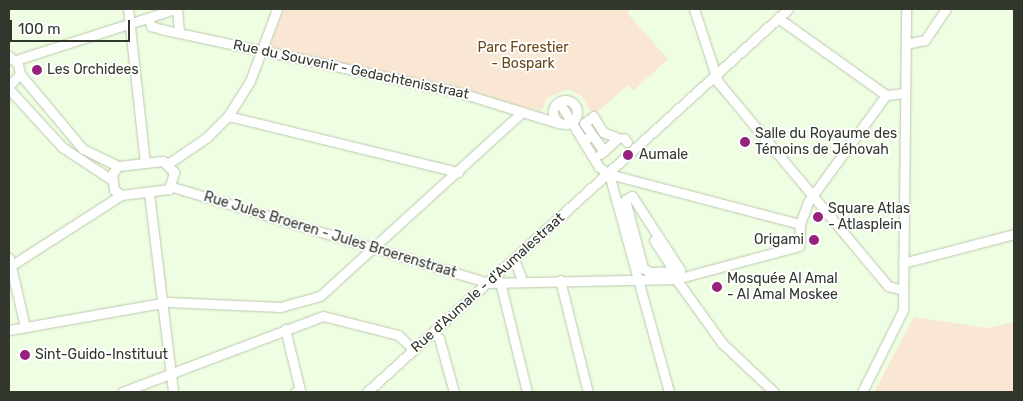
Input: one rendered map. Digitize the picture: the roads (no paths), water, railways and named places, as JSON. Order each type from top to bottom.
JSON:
[{"type":"street","points":[[128,9],[145,162]]},
{"type":"street","points":[[179,33],[176,9],[12,58],[20,74],[83,149],[118,166],[145,162],[169,163],[206,138],[228,116],[263,51],[277,9]]},
{"type":"street","points":[[694,9],[716,75],[888,286],[903,290]]},
{"type":"street","name":"Rue d'Aumale - d'Aumalestraat","points":[[367,392],[609,174],[788,9]]},
{"type":"street","points":[[862,392],[901,318],[903,290],[906,9]]},
{"type":"street","points":[[906,44],[924,40],[946,9]]},
{"type":"street","name":"Rue du Souvenir - Gedachtenisstraat","points":[[148,18],[151,26],[461,93],[558,123]]},
{"type":"street","points":[[778,18],[886,95],[905,93]]},
{"type":"street","points":[[20,74],[9,88],[62,147],[112,180],[121,195]]},
{"type":"street","points":[[488,283],[522,280],[639,280],[675,275],[799,246],[800,224],[813,196],[886,95]]},
{"type":"street","points":[[572,123],[558,123],[553,109],[559,102],[569,101],[576,108],[572,123],[583,141],[609,174],[669,392]]},
{"type":"street","points":[[9,330],[160,303],[280,307],[320,296],[521,113]]},
{"type":"street","points":[[228,116],[458,172]]},
{"type":"street","points":[[591,118],[603,132],[618,138],[608,151],[593,136],[584,123],[591,118]]},
{"type":"street","points":[[583,141],[603,132],[623,138]]},
{"type":"street","points":[[25,327],[10,264],[121,195],[148,193],[173,187],[174,172],[169,163]]},
{"type":"street","points":[[112,180],[118,166]]},
{"type":"street","points":[[609,174],[800,224]]},
{"type":"street","name":"Rue Jules Broeren - Jules Broerenstraat","points":[[173,187],[488,283]]},
{"type":"street","points":[[148,193],[168,374],[172,392]]},
{"type":"street","points":[[632,196],[680,270],[675,275],[650,271],[642,263],[625,200],[632,196]]},
{"type":"street","points":[[629,198],[675,275],[722,343],[774,392]]},
{"type":"street","points":[[903,263],[1014,234]]},
{"type":"street","points":[[514,259],[522,280]]},
{"type":"street","points":[[650,271],[667,261]]},
{"type":"street","points":[[560,280],[588,392]]},
{"type":"street","points":[[500,282],[528,392]]},
{"type":"street","points":[[122,392],[323,316],[398,335],[414,350]]},
{"type":"street","points":[[285,329],[297,391]]},
{"type":"street","points":[[433,332],[439,338],[454,392]]},
{"type":"place","name":"Les Orchidees","points":[[37,70]]},
{"type":"place","name":"Salle du Royaume des Témoins de Jéhovah","points":[[745,142]]},
{"type":"place","name":"Aumale","points":[[628,155]]},
{"type":"place","name":"Square Atlas - Atlasplein","points":[[818,217]]},
{"type":"place","name":"Origami","points":[[814,240]]},
{"type":"place","name":"Mosquée Al Amal - Al Amal Moskee","points":[[717,287]]},
{"type":"place","name":"Sint-Guido-Instituut","points":[[25,355]]},
{"type":"park label","name":"Parc Forestier - Bospark","points":[[523,56]]}]
